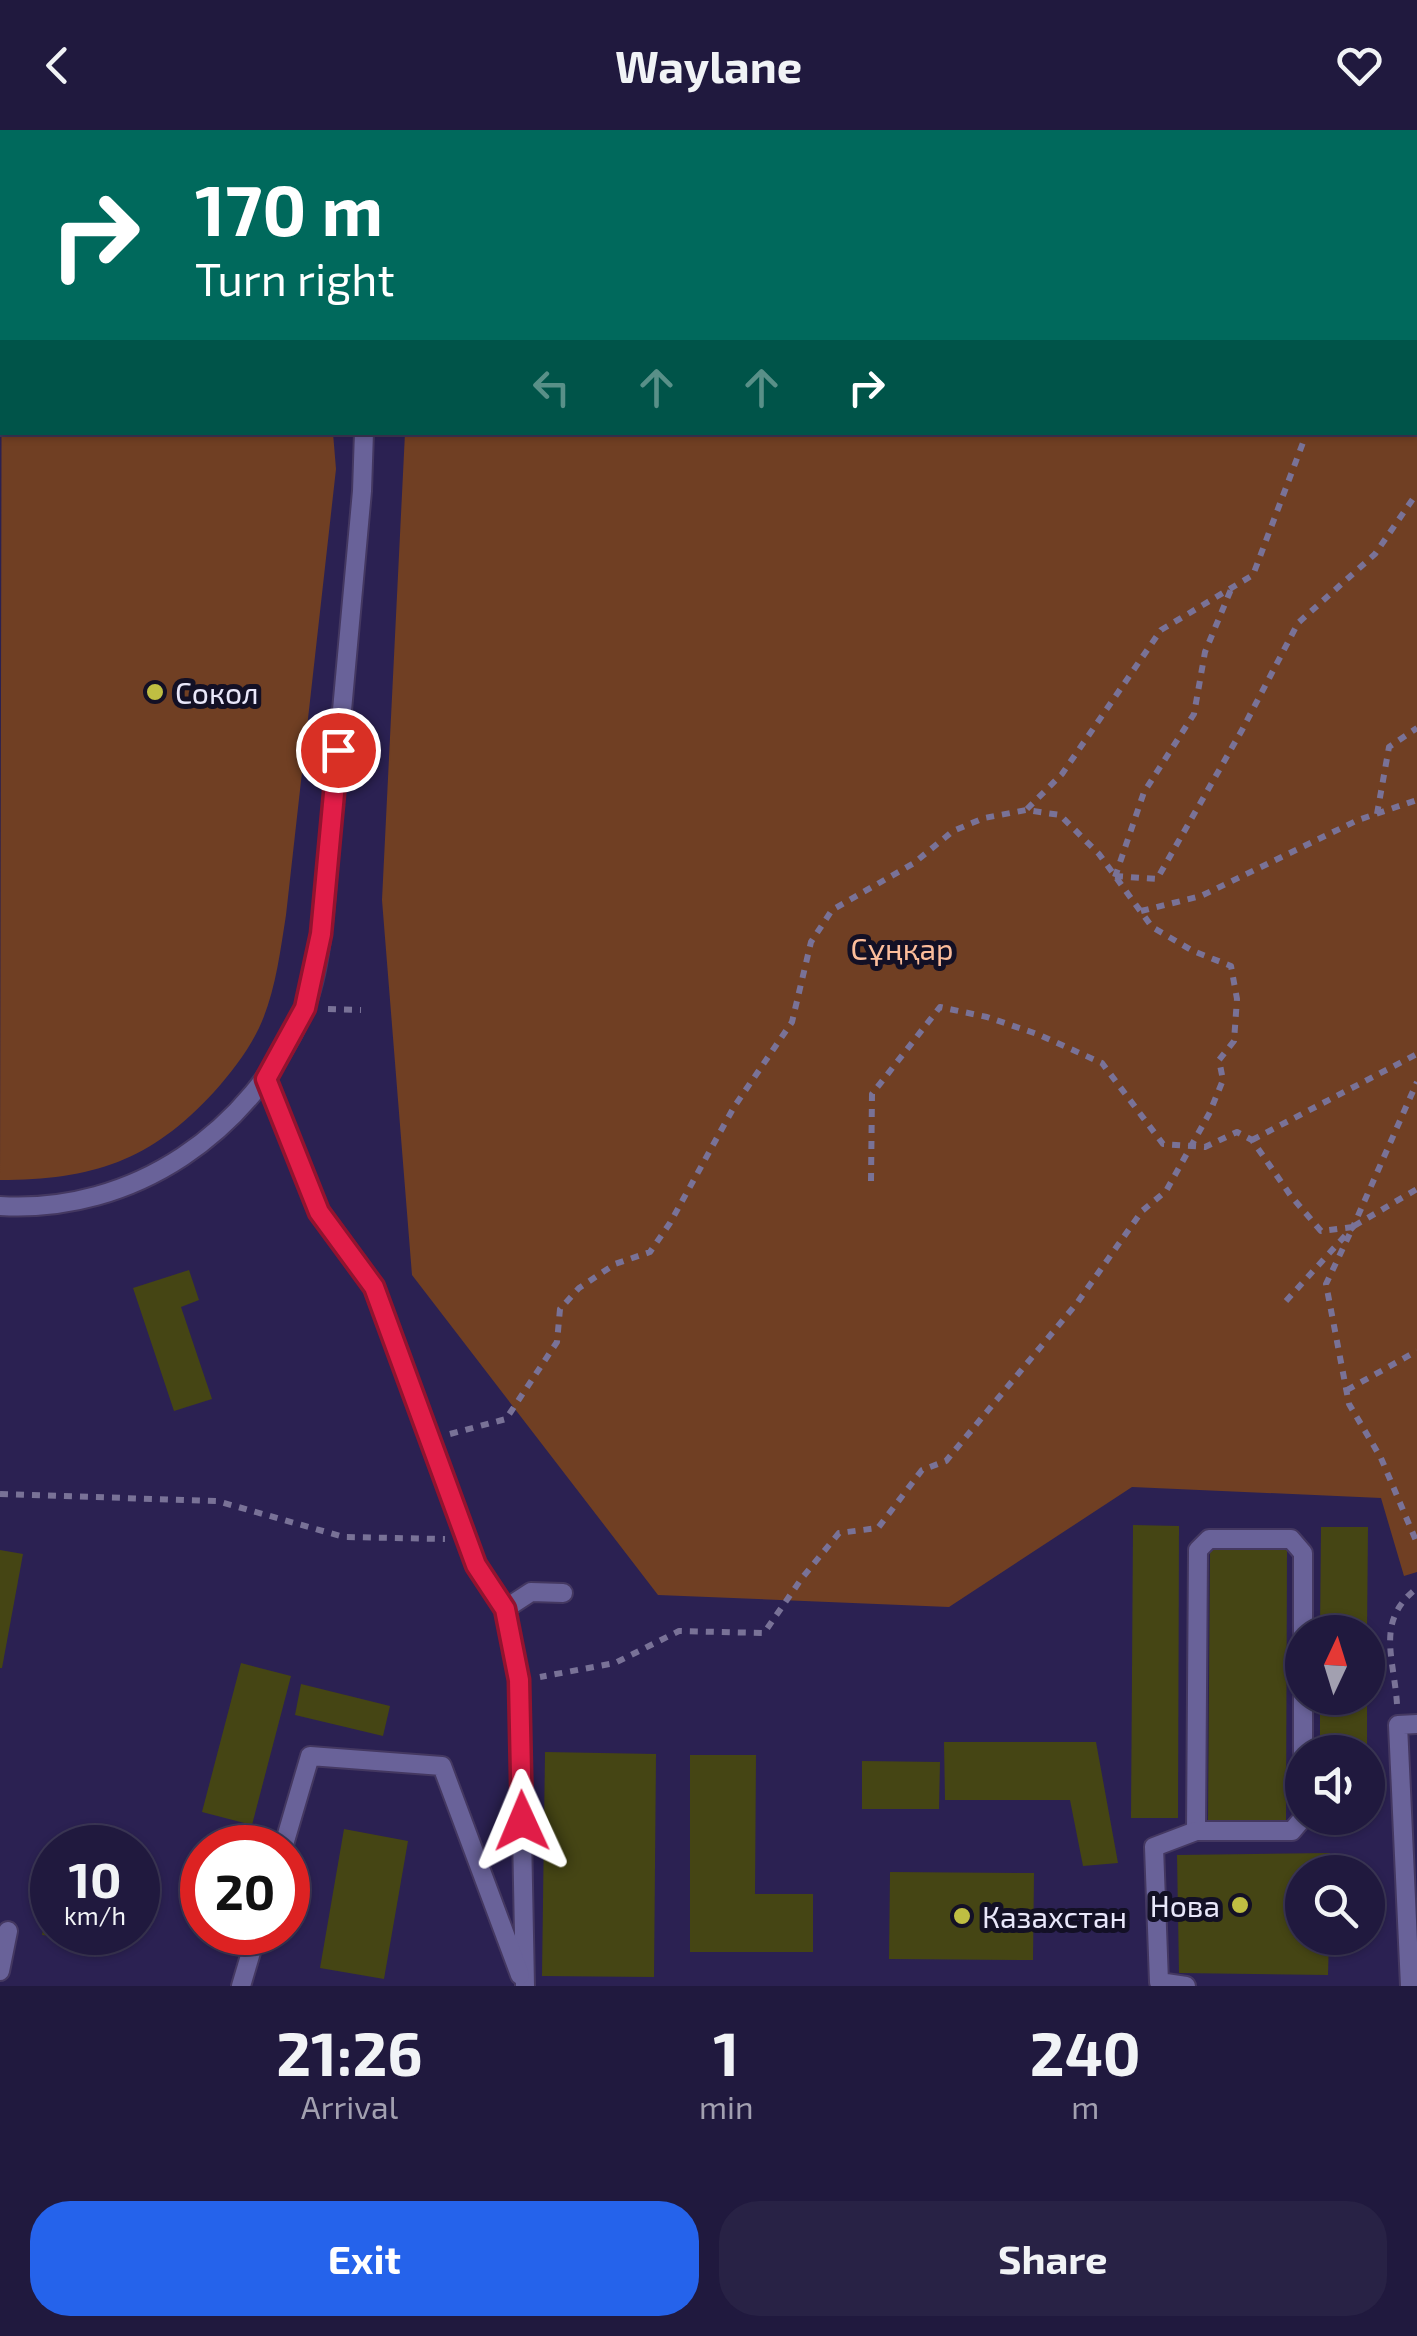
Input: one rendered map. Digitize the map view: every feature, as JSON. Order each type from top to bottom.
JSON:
[{"type":"lane","points":[[0,1206],[34,1208],[100,1198],[164,1170],[222,1127],[266,1079],[305,1008],[321,934],[364,435]]},
{"type":"lane","points":[[266,1079],[319,1212],[374,1287],[476,1565],[505,1609],[519,1680],[525,1986]]},
{"type":"lane","points":[[1196,1831],[1198,1550],[1209,1539],[1291,1540],[1303,1553],[1303,1615]]},
{"type":"lane","points":[[505,1609],[531,1592],[563,1593]]},
{"type":"lane","points":[[1407,1725],[1410,1986]]},
{"type":"lane","points":[[290,1825],[310,1756],[442,1766],[525,1986]]},
{"type":"lane","points":[[1186,1986],[1159,1982],[1154,1846],[1196,1831],[1285,1831]]},
{"type":"lane","points":[[0,1971],[8,1930]]},
{"type":"lane","points":[[240,1986],[250,1955]]},
{"type":"path","points":[[1026,810],[1062,774],[1160,630],[1253,575],[1306,435]]},
{"type":"path","points":[[1114,876],[1157,878],[1298,623],[1375,554],[1417,493]]},
{"type":"path","points":[[1114,876],[1144,792],[1194,714],[1205,652],[1232,587]]},
{"type":"path","points":[[1377,814],[1388,746],[1417,728]]},
{"type":"path","points":[[1140,911],[1201,896],[1377,814],[1417,800]]},
{"type":"path","points":[[429,1439],[506,1419],[558,1342],[560,1309],[578,1288],[615,1264],[650,1252],[670,1224],[734,1107],[792,1022],[811,942],[832,910],[914,863],[953,831],[984,818],[1026,810],[1060,816],[1099,854],[1152,926],[1193,951],[1231,966],[1236,999],[1234,1041],[1219,1060],[1223,1080],[1210,1114],[1166,1190],[1142,1211],[1078,1303],[946,1461],[922,1470],[878,1528],[839,1533],[764,1633],[679,1631],[615,1663],[519,1680]]},
{"type":"path","points":[[871,1180],[872,1094],[940,1008],[1004,1022],[1102,1063],[1164,1144],[1205,1146],[1237,1132],[1252,1140],[1321,1231],[1352,1226]]},
{"type":"path","points":[[1252,1140],[1417,1054]]},
{"type":"path","points":[[1417,1082],[1326,1284],[1349,1404],[1381,1458],[1417,1543]]},
{"type":"path","points":[[1286,1301],[1352,1226],[1417,1188]]},
{"type":"path","points":[[1346,1390],[1417,1351]]},
{"type":"path","points":[[0,1494],[217,1501],[344,1537],[467,1540]]},
{"type":"path","points":[[1407,1725],[1390,1629],[1394,1612],[1417,1588]]},
{"type":"green space","name":"Сокол","points":[[2,435],[333,435],[336,469],[286,915],[265,1015],[239,1062],[214,1092],[167,1135],[143,1150],[92,1170],[0,1180]]},
{"type":"green space","name":"Сұңқар","points":[[405,435],[1417,435],[1417,1572],[1404,1576],[1381,1498],[1132,1487],[949,1607],[658,1595],[412,1275],[382,900]]},
{"type":"building","points":[[189,1270],[199,1300],[181,1307],[212,1399],[174,1411],[133,1288]]},
{"type":"building","points":[[1133,1525],[1179,1526],[1178,1818],[1131,1818]]},
{"type":"building","points":[[1321,1527],[1368,1527],[1367,1615],[1320,1615]]},
{"type":"building","points":[[1210,1549],[1287,1549],[1285,1821],[1208,1820]]},
{"type":"building","points":[[0,1550],[23,1554],[2,1668],[0,1668]]},
{"type":"building","points":[[241,1663],[291,1676],[252,1825],[202,1812]]},
{"type":"building","points":[[301,1684],[390,1706],[383,1736],[295,1715]]},
{"type":"building","points":[[1320,1715],[1367,1715],[1367,1735],[1320,1735]]},
{"type":"building","points":[[944,1742],[1096,1742],[1118,1863],[1083,1866],[1070,1800],[945,1800]]},
{"type":"building","points":[[545,1752],[656,1754],[654,1977],[542,1976]]},
{"type":"building","points":[[690,1755],[756,1755],[755,1894],[813,1894],[813,1952],[690,1952]]},
{"type":"building","points":[[862,1761],[940,1762],[939,1809],[862,1809]]},
{"type":"building","points":[[344,1829],[408,1841],[384,1979],[320,1968]]},
{"type":"building","name":"Нова","points":[[1330,1853],[1285,1855],[1285,1955],[1329,1955],[1328,1975],[1179,1973],[1177,1855]]},
{"type":"building","name":"Казахстан","points":[[890,1872],[1034,1873],[1033,1960],[889,1959]]},
{"type":"place","name":"Сокол","points":[[155,692]]},
{"type":"place","name":"Нова","points":[[1240,1905]]},
{"type":"place","name":"Казахстан","points":[[962,1916]]},
{"type":"route","points":[[338,750],[321,934],[305,1008],[266,1079],[319,1212],[374,1287],[476,1565],[505,1609],[519,1680],[522,1821]]}]
